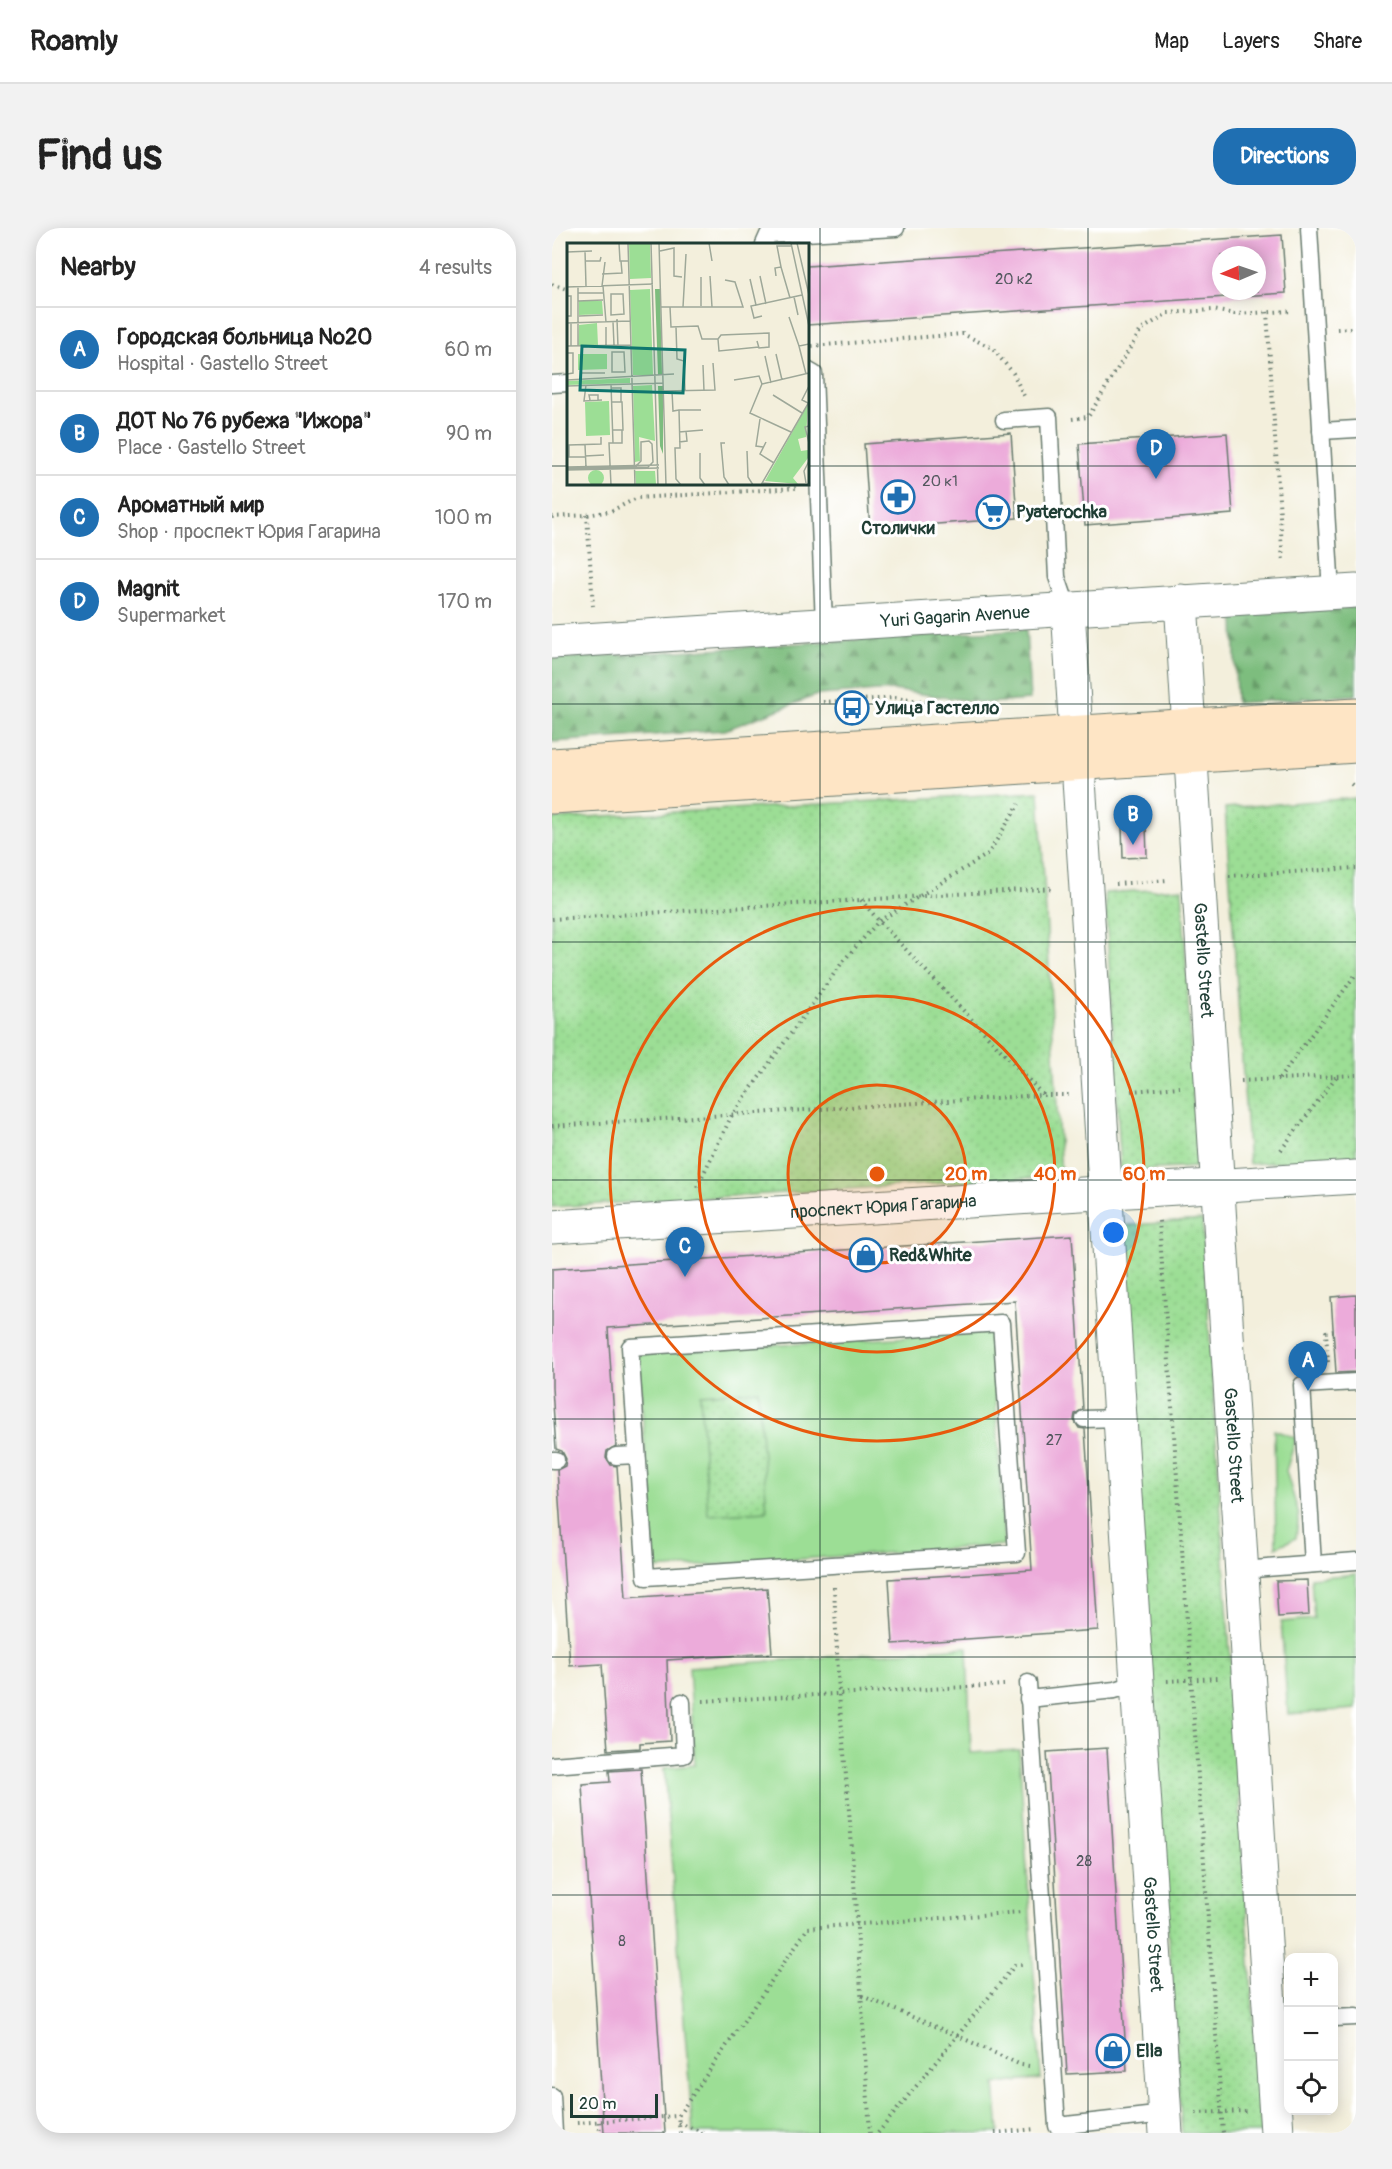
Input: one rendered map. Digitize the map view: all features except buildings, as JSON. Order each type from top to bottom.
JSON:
[{"type":"main road","points":[[1190,741],[1356,715]]},
{"type":"main road","points":[[552,765],[1076,748],[1190,741],[1356,746]]},
{"type":"main road","points":[[552,797],[1076,748]]},
{"type":"street","name":"Yuri Gagarin Avenue","points":[[552,642],[1343,592]]},
{"type":"street","points":[[1181,601],[1190,741]]},
{"type":"street","points":[[1068,609],[1076,748]]},
{"type":"street","name":"Gastello Street","points":[[1190,741],[1242,1570],[1279,2019],[1276,2121]]},
{"type":"street","name":"Gastello Street","points":[[1076,748],[1120,1418],[1151,1682],[1166,2124]]},
{"type":"street","name":"проспект Юрия Гагарина","points":[[552,1227],[1356,1177]]},
{"type":"lane","points":[[764,243],[768,235],[896,228]]},
{"type":"lane","points":[[1309,228],[1321,431],[1343,592]]},
{"type":"lane","points":[[808,371],[814,374],[825,624]]},
{"type":"lane","points":[[552,384],[567,383]]},
{"type":"lane","points":[[1004,420],[1042,419],[1058,577],[1068,609]]},
{"type":"lane","points":[[1321,431],[1356,429]]},
{"type":"lane","points":[[1001,1323],[1015,1424],[1017,1553],[646,1577],[637,1455],[630,1347],[1001,1323]]},
{"type":"lane","points":[[1313,1564],[1302,1385],[1356,1382]]},
{"type":"lane","points":[[1084,1419],[1120,1418]]},
{"type":"lane","points":[[616,1456],[637,1455]]},
{"type":"lane","points":[[1242,1570],[1356,1561]]},
{"type":"lane","points":[[1151,1682],[1115,1690],[1028,1691],[1057,2126],[1166,2124]]},
{"type":"lane","points":[[552,1765],[684,1755],[682,1702]]},
{"type":"lane","points":[[1338,2018],[1356,2017]]},
{"type":"lane","points":[[552,2096],[554,2129]]},
{"type":"path","points":[[552,285],[567,290]]},
{"type":"path","points":[[808,346],[963,334],[992,348],[1013,373],[1042,419],[1088,417],[1141,330],[1168,313],[1213,310],[1234,314],[1314,310]]},
{"type":"path","points":[[1267,312],[1283,563]]},
{"type":"path","points":[[552,517],[587,515],[611,510],[636,498],[818,487]]},
{"type":"path","points":[[587,515],[593,606]]},
{"type":"path","points":[[823,702],[894,698],[964,707]]},
{"type":"path","points":[[1352,784],[1356,788]]},
{"type":"path","points":[[681,1219],[732,1115],[844,960],[879,921],[988,854],[1019,804]]},
{"type":"path","points":[[1223,876],[1356,868]]},
{"type":"path","points":[[1112,884],[1172,880]]},
{"type":"path","points":[[552,920],[1056,888]]},
{"type":"path","points":[[861,900],[1042,1095]]},
{"type":"path","points":[[1279,1079],[1356,974]]},
{"type":"path","points":[[1236,1082],[1356,1076]]},
{"type":"path","points":[[1264,1183],[1274,1159],[1337,1077]]},
{"type":"path","points":[[1122,1092],[1181,1087]]},
{"type":"path","points":[[552,1126],[1069,1095]]},
{"type":"path","points":[[1159,1221],[1223,2133]]},
{"type":"path","points":[[1329,1383],[1326,1332],[1333,1331]]},
{"type":"path","points":[[832,1565],[838,1695],[862,1996],[870,2133]]},
{"type":"path","points":[[1151,1682],[1223,1678]]},
{"type":"path","points":[[682,1702],[838,1695],[1028,1691]]},
{"type":"path","points":[[680,2133],[678,2116],[808,1928],[1042,1911]]},
{"type":"path","points":[[878,2133],[1015,1965],[1046,1962]]},
{"type":"path","points":[[862,1996],[1021,2065],[1054,2071]]},
{"type":"path","points":[[1166,2124],[1222,2112],[1276,2121]]},
{"type":"path","points":[[554,2129],[599,2121],[678,2116]]},
{"type":"path","points":[[599,2121],[600,2133]]},
{"type":"path","points":[[679,2123],[705,2133]]},
{"type":"path","points":[[995,2133],[1057,2126]]},
{"type":"green space","points":[[1356,607],[1356,695],[1236,703],[1234,615]]},
{"type":"green space","points":[[1026,629],[1030,700],[986,703],[893,690],[817,695],[725,730],[552,742],[552,659]]},
{"type":"green space","points":[[1039,792],[1061,1176],[552,1207],[552,819]]},
{"type":"green space","points":[[1356,798],[1356,1158],[1249,1164],[1225,808]]},
{"type":"green space","points":[[1182,888],[1197,1167],[1121,1171],[1105,893]]},
{"type":"green space","points":[[1202,1220],[1261,2133],[1182,2133],[1120,1226]]},
{"type":"green space","points":[[992,1332],[1004,1545],[654,1569],[638,1354]]},
{"type":"green space","points":[[758,1390],[767,1511],[708,1515],[700,1394]]},
{"type":"green space","points":[[1274,1430],[1296,1438],[1286,1471],[1299,1515],[1296,1538],[1276,1547]]},
{"type":"green space","points":[[1356,1574],[1356,1709],[1288,1714],[1281,1622],[1314,1619],[1311,1578]]},
{"type":"green space","points":[[967,1647],[971,1753],[1019,1750],[1041,2079],[995,2084],[999,2133],[693,2133],[664,1768],[695,1765],[689,1667]]},
{"type":"place","name":"Magnit","points":[[1156,479]]},
{"type":"place","name":"Столички","points":[[898,497]]},
{"type":"place","name":"Pyaterochka","points":[[993,512]]},
{"type":"place","name":"Улица Гастелло","points":[[852,708]]},
{"type":"place","name":"ДОТ № 76 рубежа \"Ижора\"","points":[[1133,845]]},
{"type":"place","name":"Red&White","points":[[866,1255]]},
{"type":"place","name":"Ароматный мир","points":[[685,1277]]},
{"type":"place","name":"Городская больница №20","points":[[1308,1391]]},
{"type":"place","name":"Ella","points":[[1113,2051]]}]
